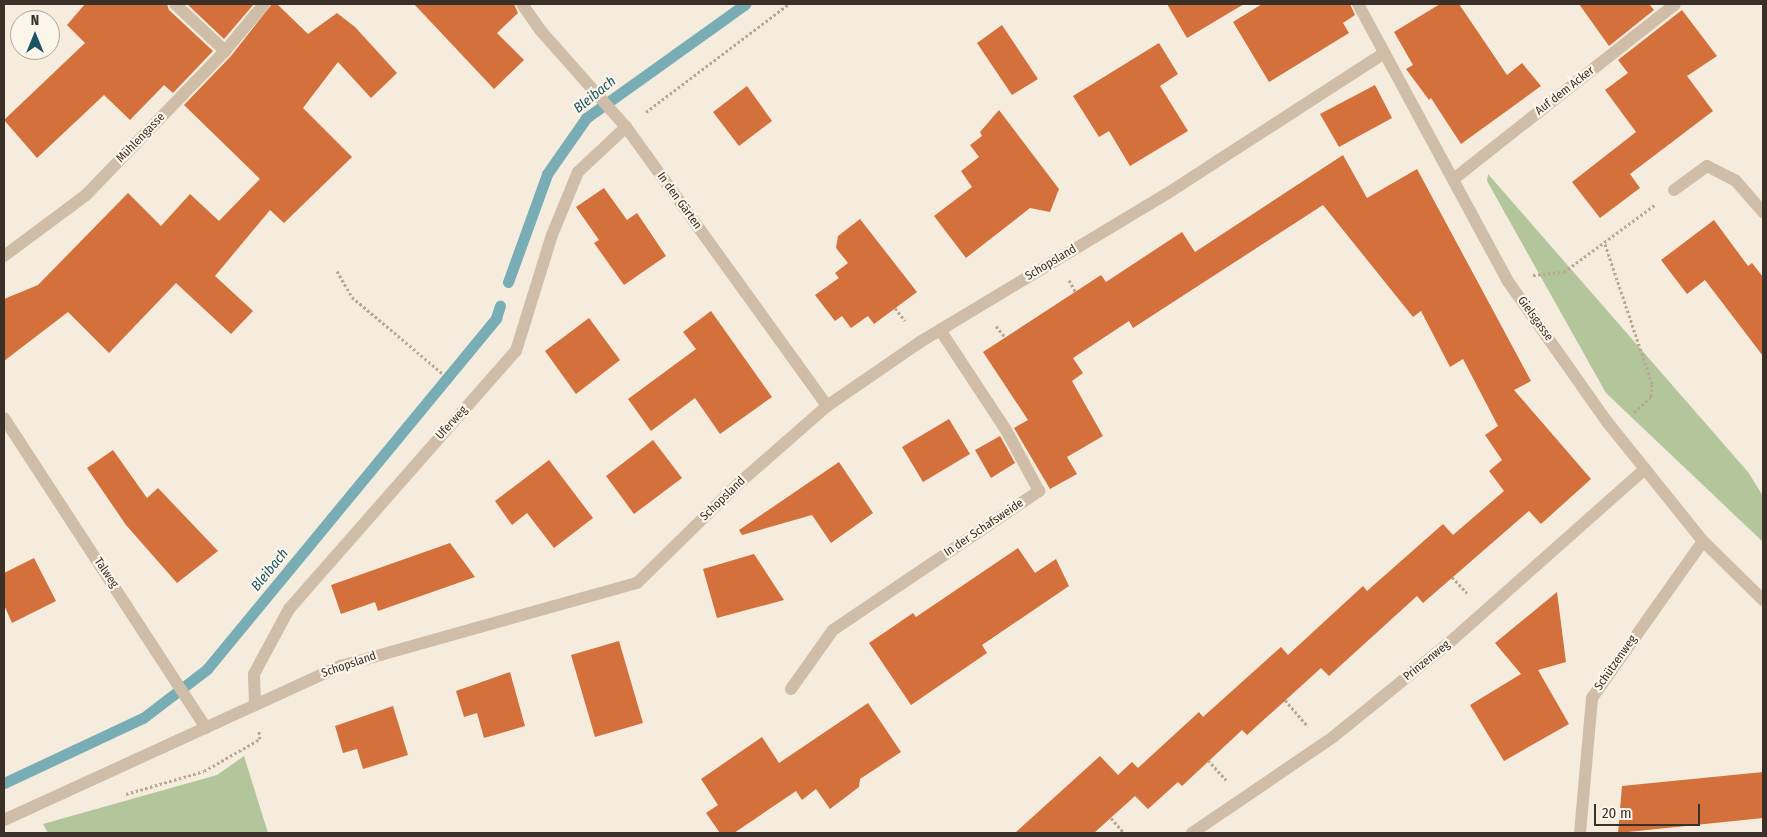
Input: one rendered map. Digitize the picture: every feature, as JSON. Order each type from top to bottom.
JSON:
[{"type":"street","points":[[175,4],[225,51]]},
{"type":"street","name":"Mühlengasse","points":[[4,256],[86,195],[225,51],[264,4]]},
{"type":"street","name":"In den Gärten","points":[[522,4],[541,31],[594,88],[613,114],[626,127],[827,406]]},
{"type":"street","name":"Gielsgasse","points":[[1358,4],[1455,178],[1507,280],[1645,469],[1703,541],[1763,600]]},
{"type":"street","name":"Auf dem Acker","points":[[1455,178],[1675,4]]},
{"type":"street","name":"Schopsland","points":[[4,820],[341,666],[637,583],[738,484],[827,406],[940,330],[1168,193],[1384,53]]},
{"type":"street","name":"Uferweg","points":[[255,705],[254,674],[289,609],[516,350],[552,235],[578,172],[626,127]]},
{"type":"street","points":[[1674,190],[1707,166],[1735,180],[1763,212]]},
{"type":"street","name":"In der Schafsweide","points":[[791,689],[833,630],[1040,491],[1006,430],[940,330]]},
{"type":"street","name":"Talweg","points":[[4,418],[170,668],[188,702],[206,728]]},
{"type":"street","name":"Prinzenweg","points":[[1192,833],[1334,737],[1450,642],[1645,469]]},
{"type":"street","name":"Schützenweg","points":[[1580,833],[1592,698],[1703,541]]},
{"type":"path","points":[[626,127],[789,4]]},
{"type":"path","points":[[1564,272],[1605,244],[1674,190]]},
{"type":"path","points":[[1605,244],[1652,384],[1651,397],[1639,410],[1627,417]]},
{"type":"path","points":[[336,271],[352,296],[442,373]]},
{"type":"path","points":[[1452,577],[1472,598]]},
{"type":"path","points":[[1286,700],[1308,726]]},
{"type":"path","points":[[124,795],[204,771],[260,739],[255,705]]},
{"type":"path","points":[[1208,760],[1229,784]]},
{"type":"path","points":[[1111,818],[1124,833]]},
{"type":"green space","points":[[1488,174],[1748,472],[1763,496],[1763,542],[1606,393],[1487,181]]},
{"type":"green space","points":[[244,756],[268,833],[48,833],[43,824],[217,775]]},
{"type":"building","points":[[85,4],[167,4],[169,10],[213,51],[173,93],[164,85],[130,120],[104,95],[37,158],[4,120],[85,43],[67,25]]},
{"type":"building","points":[[187,4],[254,4],[224,39]]},
{"type":"building","points":[[272,4],[277,4],[308,34],[337,13],[355,27],[397,73],[371,98],[338,62],[303,108],[352,157],[284,223],[270,210],[215,276],[253,311],[231,334],[176,283],[109,353],[68,312],[4,361],[4,299],[38,285],[128,193],[161,226],[190,194],[219,221],[260,179],[184,105],[231,56]]},
{"type":"building","points":[[414,4],[514,4],[518,13],[497,33],[524,60],[494,89]]},
{"type":"building","points":[[1167,4],[1244,4],[1187,38]]},
{"type":"building","points":[[1262,4],[1350,4],[1355,15],[1343,23],[1349,33],[1269,82],[1233,22]]},
{"type":"building","points":[[1440,4],[1459,4],[1507,75],[1522,63],[1541,86],[1461,144],[1431,98],[1429,100],[1406,69],[1413,65],[1394,32]]},
{"type":"building","points":[[1579,4],[1649,4],[1654,10],[1609,46]]},
{"type":"building","points":[[1682,10],[1717,56],[1687,76],[1713,111],[1630,174],[1640,188],[1600,218],[1572,182],[1636,132],[1605,90],[1628,73],[1618,60]]},
{"type":"building","points":[[1002,25],[1038,79],[1012,95],[977,43]]},
{"type":"building","points":[[1159,43],[1178,74],[1160,86],[1188,131],[1130,166],[1109,131],[1099,137],[1073,96]]},
{"type":"building","points":[[1375,85],[1392,118],[1339,147],[1320,114]]},
{"type":"building","points":[[747,86],[772,121],[739,146],[713,112]]},
{"type":"building","points":[[999,110],[1059,189],[1050,212],[1030,208],[966,258],[934,216],[972,187],[961,171],[979,157],[970,145],[982,136],[980,132]]},
{"type":"building","points":[[1343,155],[1367,198],[1417,169],[1531,381],[1514,390],[1591,479],[1541,524],[1529,511],[1423,603],[1417,596],[1329,676],[1321,668],[1247,735],[1242,730],[1182,786],[1178,782],[1148,809],[1135,796],[1094,833],[1015,833],[1100,756],[1118,775],[1132,762],[1138,768],[1199,712],[1203,717],[1281,647],[1288,655],[1363,586],[1367,591],[1443,524],[1453,535],[1504,491],[1489,471],[1502,460],[1485,435],[1498,426],[1463,359],[1450,367],[1421,311],[1413,317],[1323,205],[1133,328],[1129,321],[1073,358],[1083,373],[1072,381],[1103,436],[1067,457],[1077,474],[1050,489],[1014,428],[1028,420],[983,352],[1101,275],[1106,282],[1182,232],[1195,252]]},
{"type":"building","points":[[604,188],[627,220],[637,213],[666,256],[624,285],[594,243],[599,240],[576,207]]},
{"type":"building","points":[[860,219],[917,292],[874,324],[868,316],[851,328],[842,316],[835,321],[815,295],[839,278],[835,273],[848,263],[836,248],[838,236]]},
{"type":"building","points":[[1714,220],[1748,266],[1752,263],[1763,277],[1763,356],[1705,280],[1687,294],[1661,260]]},
{"type":"building","points":[[711,311],[772,397],[720,434],[695,398],[651,431],[628,399],[696,349],[683,332]]},
{"type":"building","points":[[589,318],[620,360],[576,394],[545,351]]},
{"type":"building","points":[[949,419],[970,454],[923,482],[902,447]]},
{"type":"building","points":[[1000,436],[1015,463],[991,478],[975,450]]},
{"type":"building","points":[[653,440],[682,478],[634,514],[606,476]]},
{"type":"building","points":[[113,450],[147,498],[158,488],[218,551],[177,583],[126,525],[87,468]]},
{"type":"building","points":[[549,460],[593,518],[554,548],[527,513],[512,525],[495,501]]},
{"type":"building","points":[[839,462],[873,513],[831,543],[812,515],[742,535],[739,530]]},
{"type":"building","points":[[450,543],[475,577],[378,611],[375,602],[341,614],[331,585]]},
{"type":"building","points":[[1018,548],[1035,573],[1056,559],[1069,586],[982,645],[987,653],[911,705],[869,643],[913,613],[916,617]]},
{"type":"building","points":[[754,554],[784,600],[717,618],[703,569]]},
{"type":"building","points":[[34,558],[56,601],[12,623],[4,605],[4,573]]},
{"type":"building","points":[[1557,592],[1566,662],[1538,670],[1569,724],[1504,761],[1470,705],[1521,674],[1495,643]]},
{"type":"building","points":[[619,641],[643,723],[595,737],[571,655]]},
{"type":"building","points":[[510,672],[525,726],[484,738],[477,713],[464,717],[456,691]]},
{"type":"building","points":[[868,703],[901,752],[860,779],[859,787],[830,809],[816,789],[802,800],[796,791],[734,833],[720,833],[706,813],[718,805],[701,779],[762,737],[779,763]]},
{"type":"building","points":[[393,706],[408,755],[363,769],[357,749],[343,753],[335,726]]},
{"type":"building","points":[[1763,772],[1763,818],[1618,833],[1622,786]]},
{"type":"waterway","name":"Bleibach","points":[[508,282],[547,174],[586,118],[745,4]]},
{"type":"waterway","name":"Bleibach","points":[[4,783],[143,718],[207,669],[496,318],[500,306]]}]
